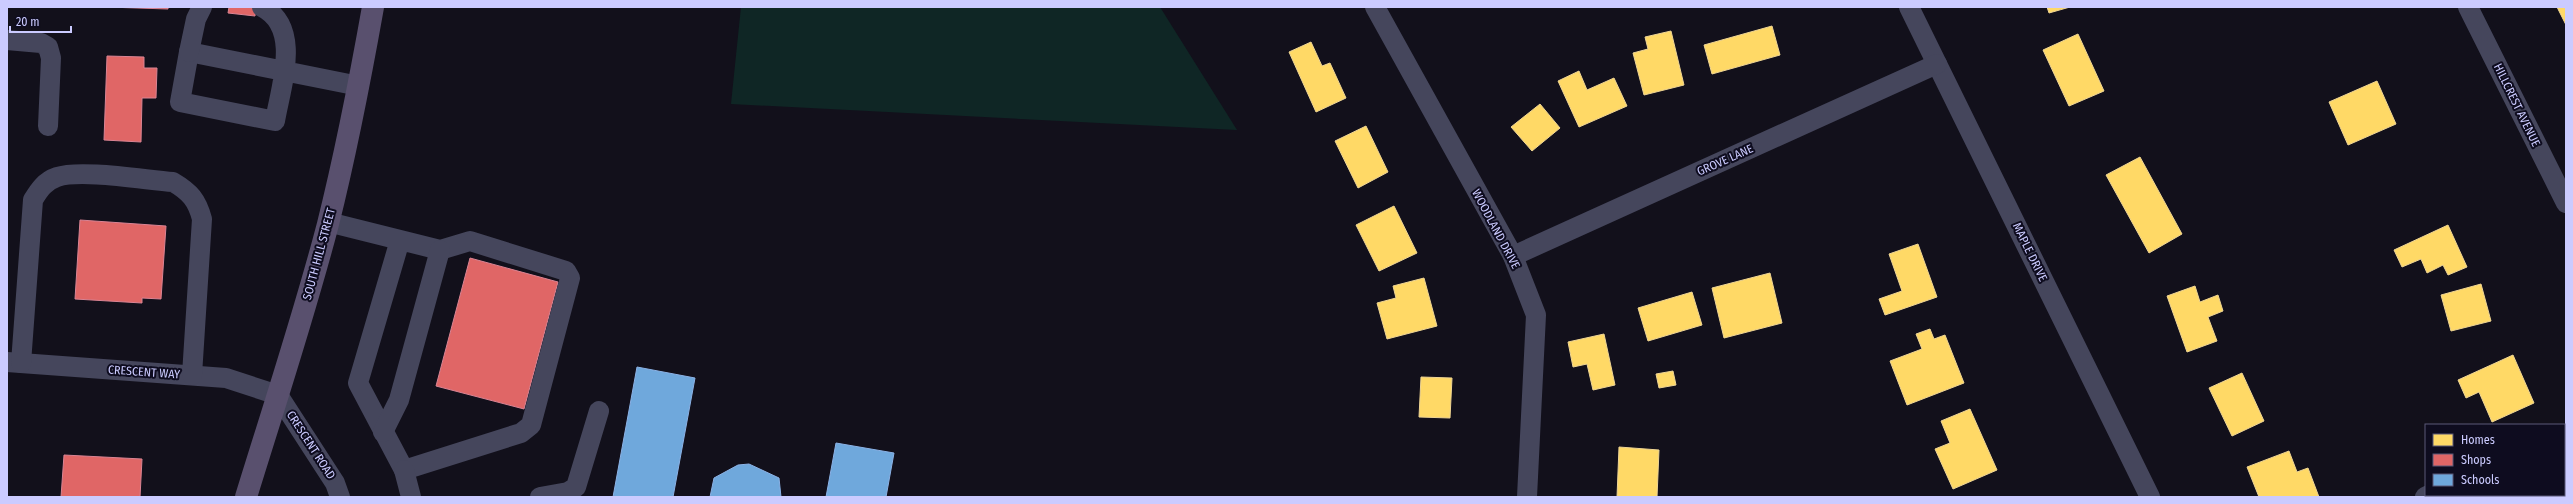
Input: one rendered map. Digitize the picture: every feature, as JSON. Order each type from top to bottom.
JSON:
[{"type":"main road","name":"SOUTH HILL STREET","points":[[246,497],[278,395],[328,222],[359,86],[373,7]]},
{"type":"street","points":[[199,13],[189,52],[180,102],[275,121],[287,51],[282,24],[273,12],[262,7]]},
{"type":"street","name":"WOODLAND DRIVE","points":[[1375,7],[1513,256],[1536,315],[1527,497]]},
{"type":"street","name":"MAPLE DRIVE","points":[[1909,7],[2150,497]]},
{"type":"street","name":"HILLCREST AVENUE","points":[[2468,7],[2566,203]]},
{"type":"street","points":[[7,40],[41,43],[48,47],[51,58],[48,126]]},
{"type":"street","points":[[189,52],[359,86]]},
{"type":"street","name":"GROVE LANE","points":[[1513,256],[1937,64]]},
{"type":"street","points":[[14,363],[33,200],[43,185],[56,177],[73,174],[173,182],[187,190],[198,204],[202,219],[192,375]]},
{"type":"street","points":[[328,222],[440,250],[470,241],[566,271],[570,278],[531,425],[521,433],[404,470]]},
{"type":"street","points":[[400,240],[358,383],[404,470],[411,497]]},
{"type":"street","points":[[383,432],[399,400],[440,250]]},
{"type":"street","name":"CRESCENT WAY","points":[[14,363],[226,378],[278,395]]},
{"type":"street","name":"CRESCENT ROAD","points":[[278,395],[336,483],[340,497]]},
{"type":"street","points":[[540,497],[568,492],[576,487],[599,411]]},
{"type":"green space","points":[[741,7],[1160,7],[1237,130],[731,104]]},
{"type":"building: Homes","points":[[2047,7],[2070,7],[2049,13]]},
{"type":"building: Homes","points":[[2557,7],[2566,7],[2566,25]]},
{"type":"building: Homes","points":[[1772,26],[1780,55],[1712,74],[1704,45]]},
{"type":"building: Homes","points":[[1671,31],[1684,85],[1644,95],[1633,53],[1648,49],[1645,37]]},
{"type":"building: Homes","points":[[2078,34],[2104,91],[2069,106],[2043,50]]},
{"type":"building: Homes","points":[[1311,42],[1322,66],[1330,63],[1346,98],[1316,112],[1289,52]]},
{"type":"building: Homes","points":[[1579,71],[1587,90],[1614,78],[1627,106],[1579,127],[1558,81]]},
{"type":"building: Homes","points":[[2377,81],[2396,124],[2348,145],[2329,102]]},
{"type":"building: Homes","points":[[1540,104],[1560,128],[1532,151],[1511,127]]},
{"type":"building: Homes","points":[[1366,126],[1388,172],[1358,188],[1335,141]]},
{"type":"building: Homes","points":[[2140,157],[2182,234],[2149,253],[2106,175]]},
{"type":"building: Homes","points":[[1394,206],[1417,253],[1379,271],[1356,225]]},
{"type":"building: Homes","points":[[2448,225],[2467,267],[2448,275],[2443,265],[2427,273],[2421,259],[2402,267],[2394,250]]},
{"type":"building: Homes","points":[[1918,244],[1937,297],[1885,315],[1879,299],[1902,291],[1889,254]]},
{"type":"building: Homes","points":[[1770,273],[1782,323],[1724,338],[1712,288]]},
{"type":"building: Homes","points":[[1424,278],[1437,326],[1387,339],[1377,303],[1396,298],[1393,286]]},
{"type":"building: Homes","points":[[2481,284],[2491,321],[2451,331],[2441,295]]},
{"type":"building: Homes","points":[[2195,286],[2200,302],[2218,295],[2223,311],[2208,317],[2217,341],[2187,352],[2167,296]]},
{"type":"building: Homes","points":[[1692,292],[1702,325],[1648,341],[1638,308]]},
{"type":"building: Homes","points":[[1930,329],[1934,339],[1945,335],[1964,383],[1907,405],[1890,361],[1922,349],[1916,334]]},
{"type":"building: Homes","points":[[1604,334],[1615,385],[1593,390],[1587,364],[1573,367],[1568,342]]},
{"type":"building: Homes","points":[[2513,355],[2534,403],[2492,422],[2479,392],[2466,398],[2458,380]]},
{"type":"building: Homes","points":[[1673,371],[1676,385],[1659,388],[1656,374]]},
{"type":"building: Homes","points":[[2242,373],[2264,421],[2232,436],[2209,388]]},
{"type":"building: Homes","points":[[1421,377],[1452,378],[1450,418],[1419,417]]},
{"type":"building: Homes","points":[[1970,409],[1997,470],[1953,489],[1935,449],[1950,443],[1941,421]]},
{"type":"building: Homes","points":[[1619,447],[1659,450],[1657,497],[1617,497]]},
{"type":"building: Homes","points":[[2289,451],[2297,472],[2308,468],[2319,497],[2259,497],[2247,467]]},
{"type":"building: Homes","points":[[2502,496],[2502,497],[2477,497]]},
{"type":"building: Shops","points":[[107,7],[168,7],[168,9]]},
{"type":"building: Shops","points":[[229,7],[256,7],[255,16],[228,13]]},
{"type":"building: Shops","points":[[107,56],[144,57],[144,68],[157,68],[156,98],[142,98],[141,142],[104,140]]},
{"type":"building: Shops","points":[[80,220],[166,226],[161,299],[142,298],[142,303],[75,299]]},
{"type":"building: Shops","points":[[470,258],[558,282],[524,409],[436,386]]},
{"type":"building: Shops","points":[[64,455],[142,459],[140,497],[61,497]]},
{"type":"building: Schools","points":[[637,367],[695,378],[673,497],[613,497]]},
{"type":"building: Schools","points":[[836,443],[894,453],[886,497],[826,497]]},
{"type":"building: Schools","points":[[749,464],[779,478],[781,497],[710,497],[714,478],[738,465]]}]
